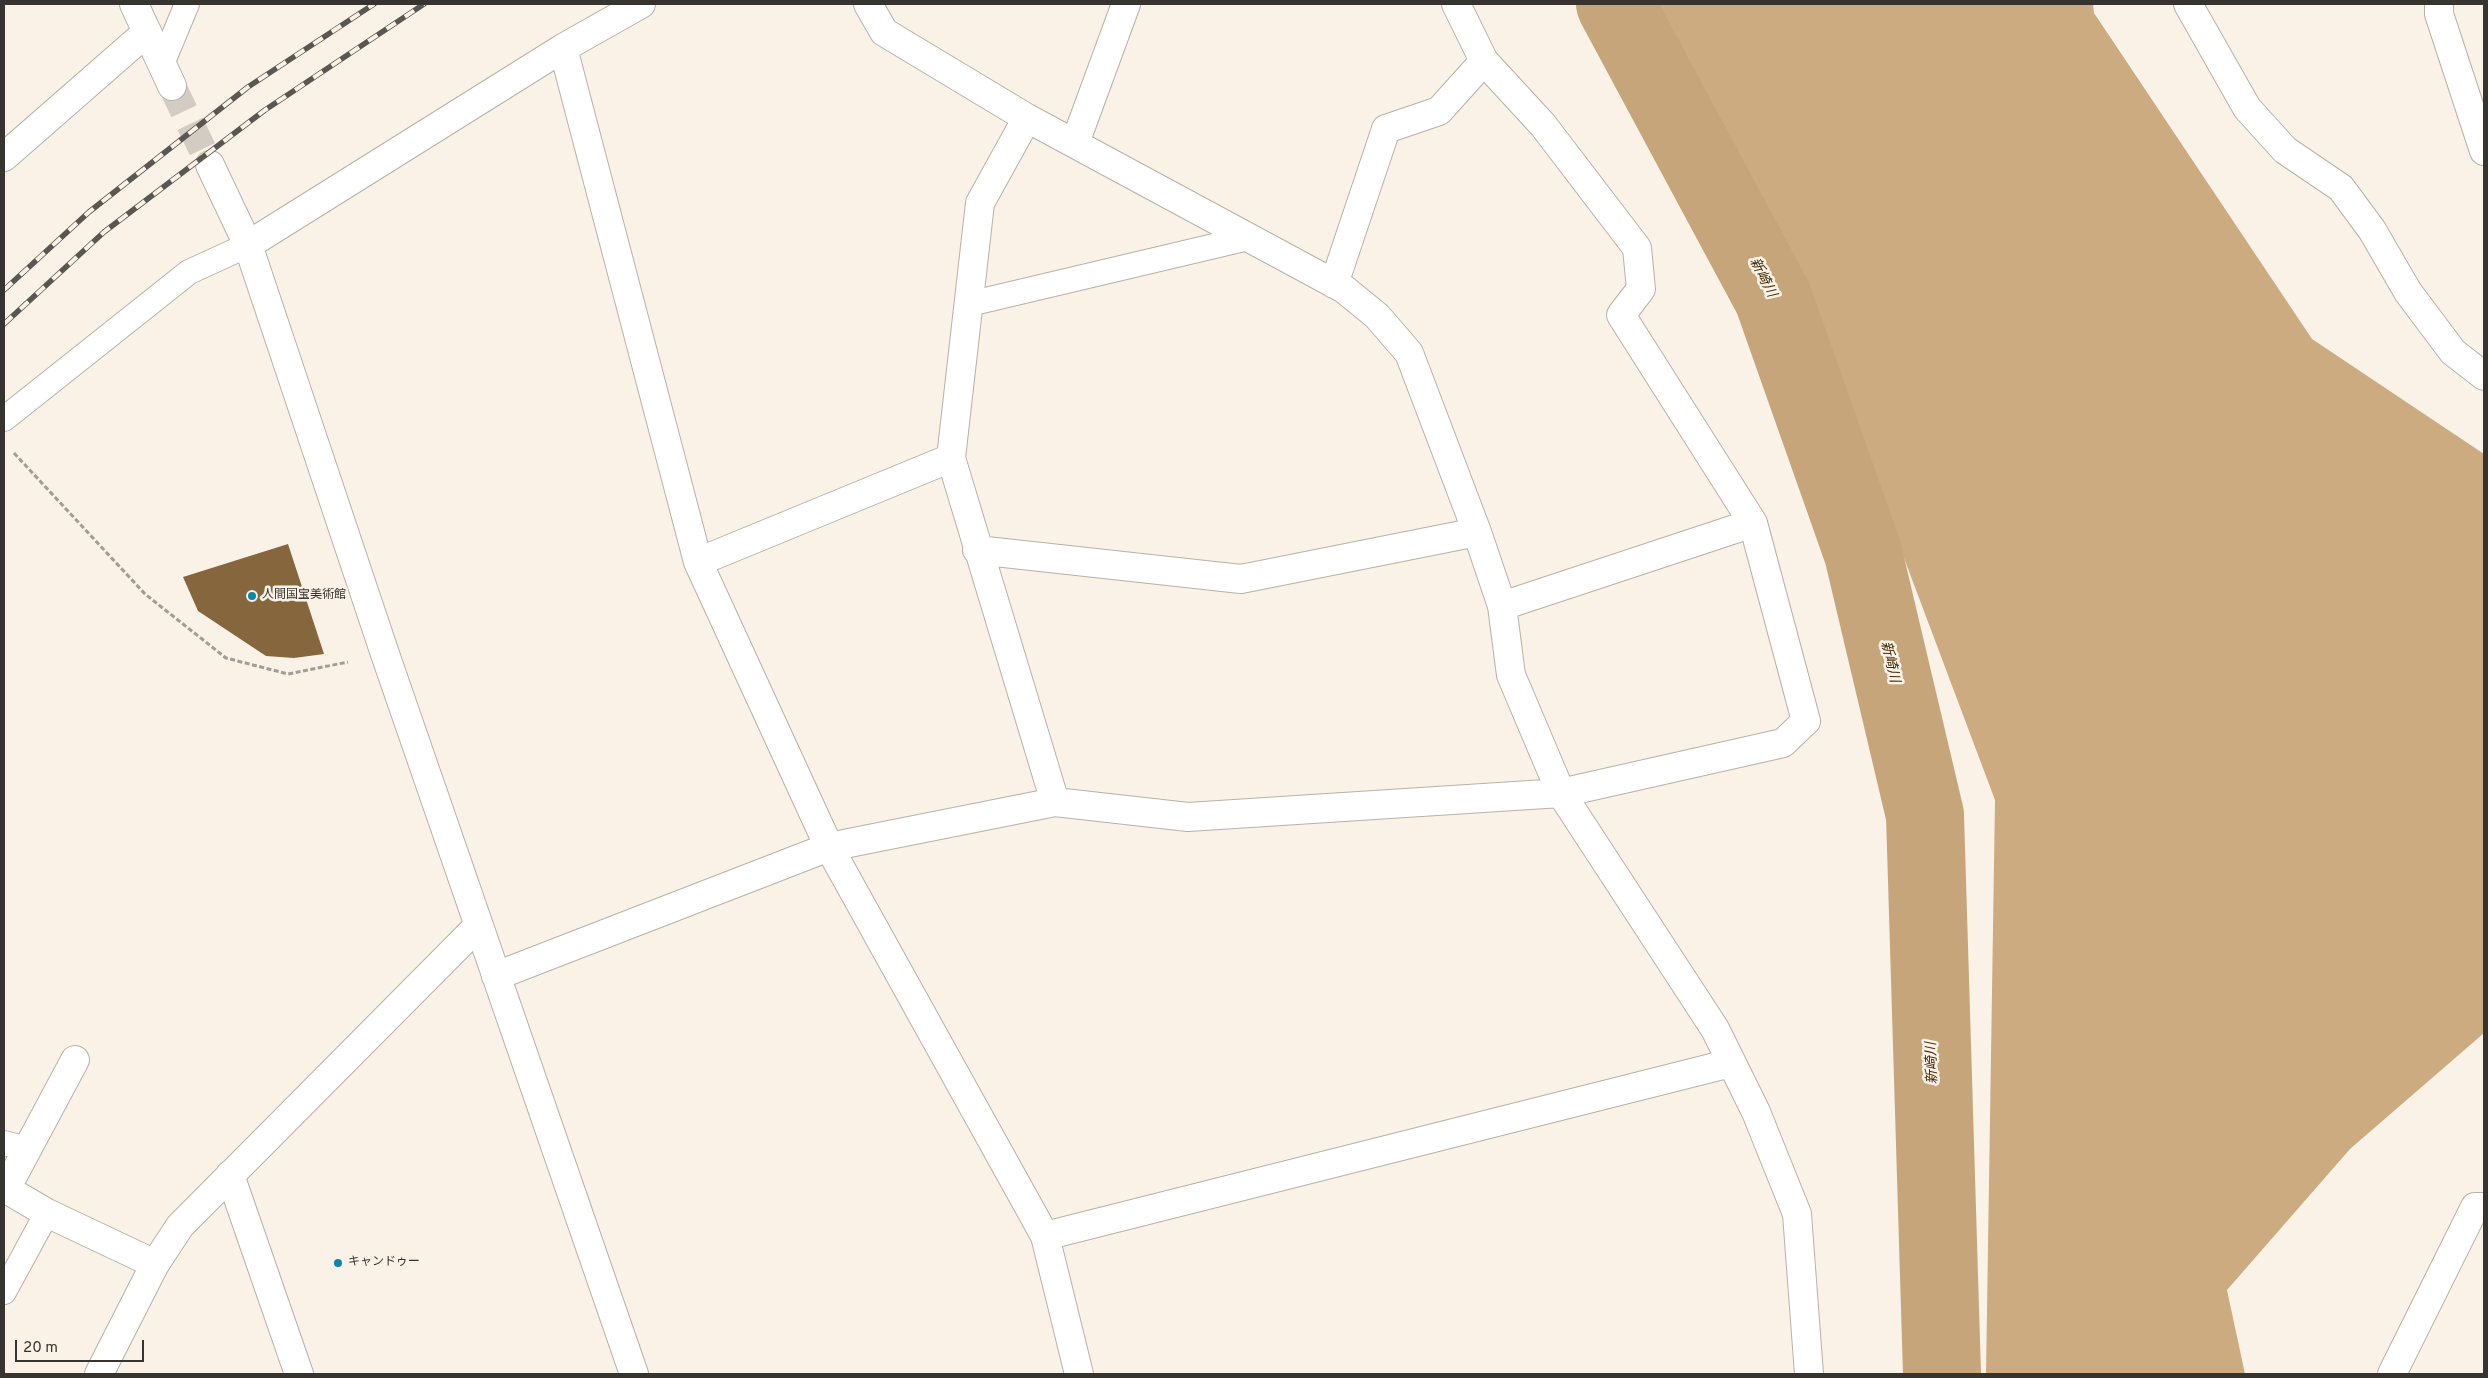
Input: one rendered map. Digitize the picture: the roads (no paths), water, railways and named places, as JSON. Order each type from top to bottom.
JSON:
[{"type":"street","points":[[134,4],[167,75]]},
{"type":"street","points":[[248,245],[563,48],[641,4]]},
{"type":"street","points":[[868,4],[884,32],[1027,118],[1344,289],[1376,316],[1409,353],[1477,532],[1502,606],[1510,675],[1561,793],[1715,1029],[1756,1112],[1797,1214],[1809,1374]]},
{"type":"street","points":[[1074,143],[1126,4]]},
{"type":"street","points":[[496,976],[829,847],[1055,802],[1188,817],[1561,793],[1783,742],[1806,721],[1753,523],[1621,315],[1641,289],[1637,248],[1543,125],[1484,61],[1456,4]]},
{"type":"street","points":[[2188,4],[2247,108],[2285,150],[2341,188],[2372,230],[2408,292],[2453,352],[2484,376]]},
{"type":"street","points":[[2439,4],[2438,14],[2484,151]]},
{"type":"street","points":[[4,157],[147,32]]},
{"type":"street","points":[[563,48],[698,562],[829,847],[1045,1236],[1079,1374]]},
{"type":"street","points":[[1334,284],[1386,129],[1439,111],[1484,61]]},
{"type":"street","points":[[1027,118],[980,202],[951,458],[977,550],[1055,802]]},
{"type":"street","points":[[210,166],[248,245],[385,654],[634,1374]]},
{"type":"street","points":[[698,562],[951,458]]},
{"type":"street","points":[[1502,606],[1753,523]]},
{"type":"street","points":[[977,550],[1241,579],[1477,532]]},
{"type":"street","points":[[99,1374],[155,1264],[180,1226],[478,926]]},
{"type":"street","points":[[75,1060],[16,1146],[6,1189],[47,1214],[155,1264]]},
{"type":"street","points":[[1045,1236],[1731,1063]]},
{"type":"street","points":[[230,1175],[299,1374]]},
{"type":"street","points":[[2392,1374],[2475,1207],[2484,1207]]},
{"type":"lane","points":[[167,75],[187,4]]},
{"type":"lane","points":[[969,304],[1248,238]]},
{"type":"lane","points":[[4,419],[189,272],[248,245]]},
{"type":"lane","points":[[4,1292],[47,1214]]},
{"type":"waterway","name":"新崎川","points":[[1615,4],[1773,298],[1863,553],[1925,815],[1942,1374]]},
{"type":"tunnel","points":[[172,86],[210,165]]},
{"type":"railway","points":[[4,290],[89,212],[248,87],[374,4]]},
{"type":"railway","points":[[4,324],[104,232],[265,110],[424,4]]},
{"type":"place","name":"人間国宝美術館","points":[[252,596]]},
{"type":"place","name":"キャンドゥー","points":[[338,1263]]}]
